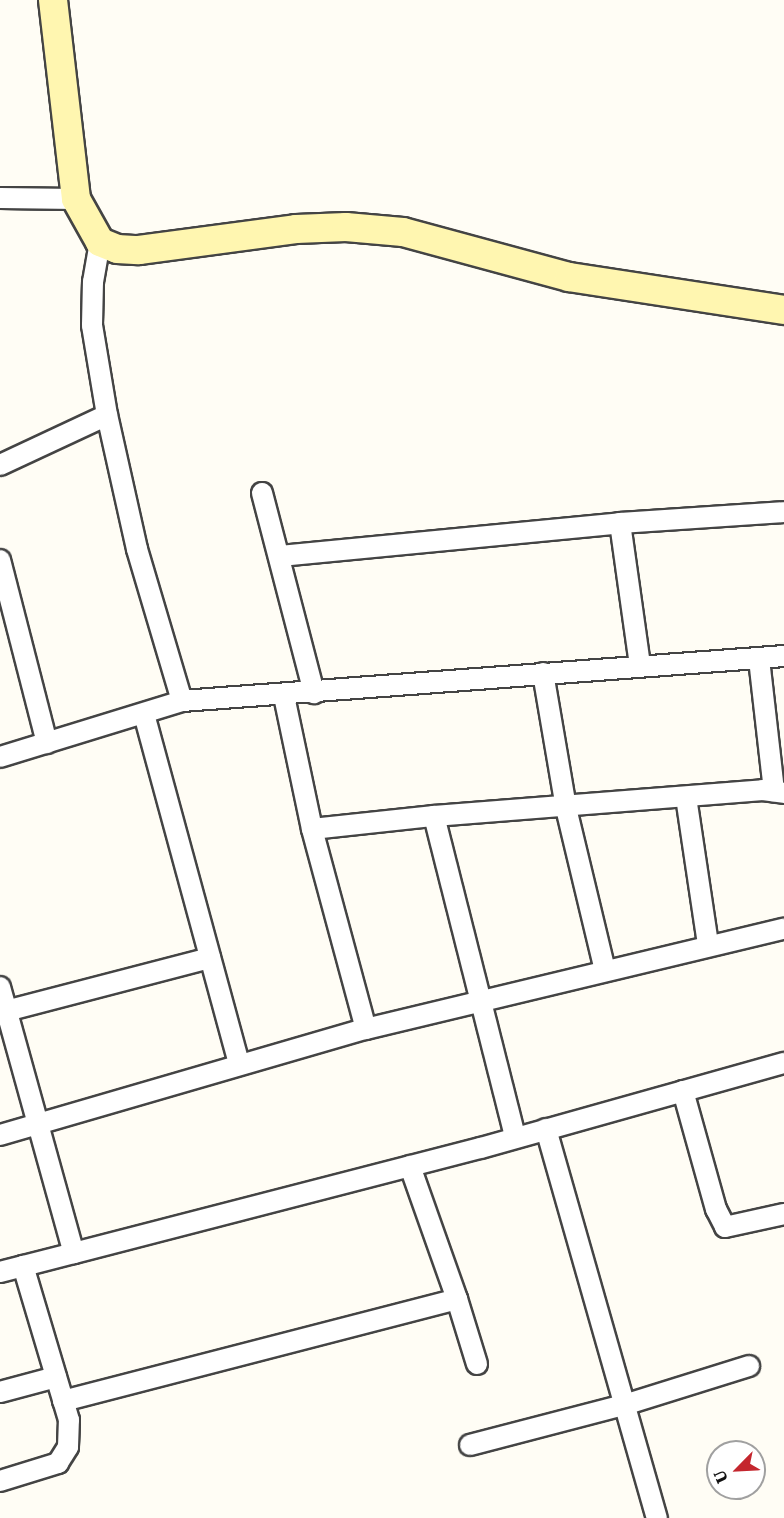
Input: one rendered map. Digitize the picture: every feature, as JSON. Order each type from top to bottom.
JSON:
[{"type":"main road","points":[[54,0],[76,199],[100,242],[117,249],[139,250],[296,228],[346,227],[403,232],[569,277],[784,310]]},
{"type":"street","points":[[0,198],[76,199]]},
{"type":"street","points":[[100,242],[93,282],[92,325],[107,415],[137,549],[182,701]]},
{"type":"street","points":[[0,465],[107,415]]},
{"type":"street","points":[[262,493],[314,693]]},
{"type":"street","points":[[280,556],[620,523],[784,513]]},
{"type":"street","points":[[620,523],[640,665]]},
{"type":"street","points":[[0,560],[47,742]]},
{"type":"street","points":[[0,757],[182,701],[284,696],[640,665],[784,656]]},
{"type":"street","points":[[312,829],[434,816],[779,792],[759,659]]},
{"type":"street","points":[[543,674],[566,808],[605,970]]},
{"type":"street","points":[[284,696],[312,829],[366,1029]]},
{"type":"street","points":[[144,714],[239,1063]]},
{"type":"street","points":[[686,797],[708,945]]},
{"type":"street","points":[[434,816],[515,1137]]},
{"type":"street","points":[[0,1135],[239,1063],[366,1029],[708,945],[784,929]]},
{"type":"street","points":[[6,1011],[210,958]]},
{"type":"street","points":[[0,987],[74,1253]]},
{"type":"street","points":[[0,1272],[410,1166],[784,1063]]},
{"type":"street","points":[[683,1092],[716,1209],[726,1227],[784,1214]]},
{"type":"street","points":[[546,1129],[657,1518]]},
{"type":"street","points":[[410,1166],[457,1299],[477,1364]]},
{"type":"street","points":[[0,1481],[58,1462],[68,1447],[69,1420],[23,1266]]},
{"type":"street","points":[[63,1401],[457,1299]]},
{"type":"street","points":[[470,1445],[624,1405],[748,1366]]},
{"type":"street","points":[[0,1392],[56,1377]]}]
